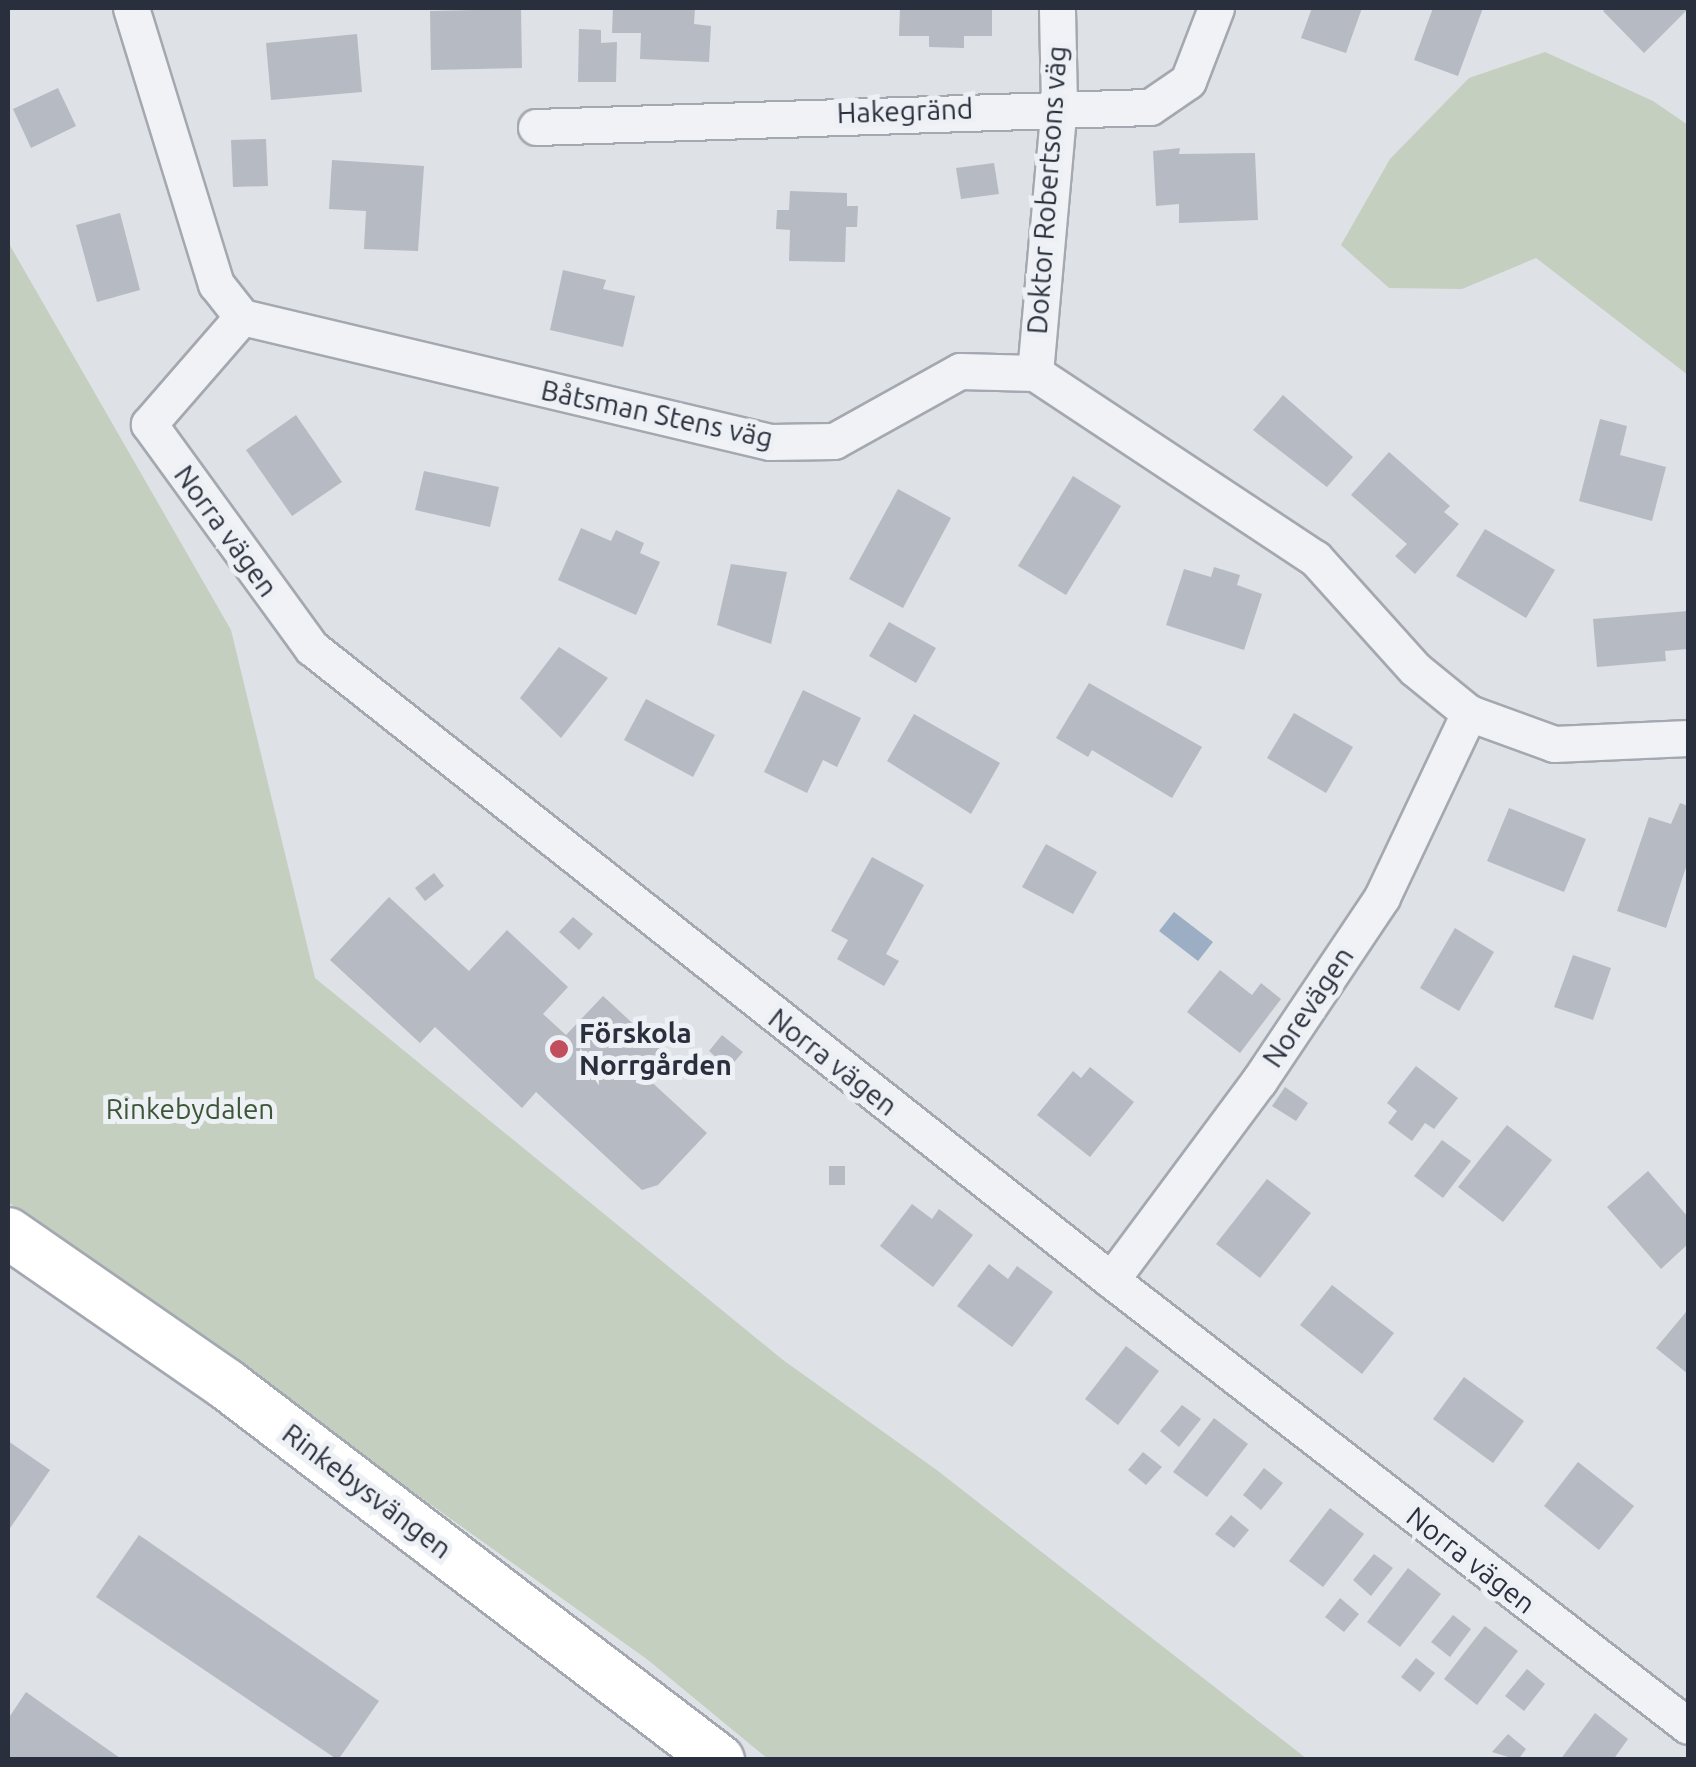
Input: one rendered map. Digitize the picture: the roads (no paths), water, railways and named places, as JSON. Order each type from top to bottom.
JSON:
[{"type":"street","points":[[131,8],[216,284],[242,317]]},
{"type":"street","name":"Doktor Robertsons väg","points":[[1035,373],[1059,105],[1057,8]]},
{"type":"street","name":"Hakegränd","points":[[536,127],[1059,105],[1150,107],[1188,81],[1216,8]]},
{"type":"street","name":"Båtsman Stens väg","points":[[242,317],[770,442],[834,441],[960,371],[1035,373]]},
{"type":"street","name":"Norra vägen","points":[[242,317],[149,424],[312,648],[1110,1280],[1688,1726]]},
{"type":"street","points":[[1035,373],[1315,558],[1415,670],[1469,713],[1554,744],[1688,738]]},
{"type":"street","name":"Norevägen","points":[[1110,1280],[1259,1080],[1382,898],[1469,713]]},
{"type":"street","name":"Rinkebysvängen","points":[[8,1233],[226,1384],[719,1760]]},
{"type":"water","points":[[1174,912],[1213,942],[1198,961],[1159,931]]},
{"type":"place","name":"Förskola Norrgården","points":[[559,1049]]},
{"type":"park label","name":"Rinkebydalen","points":[[190,1109]]}]
